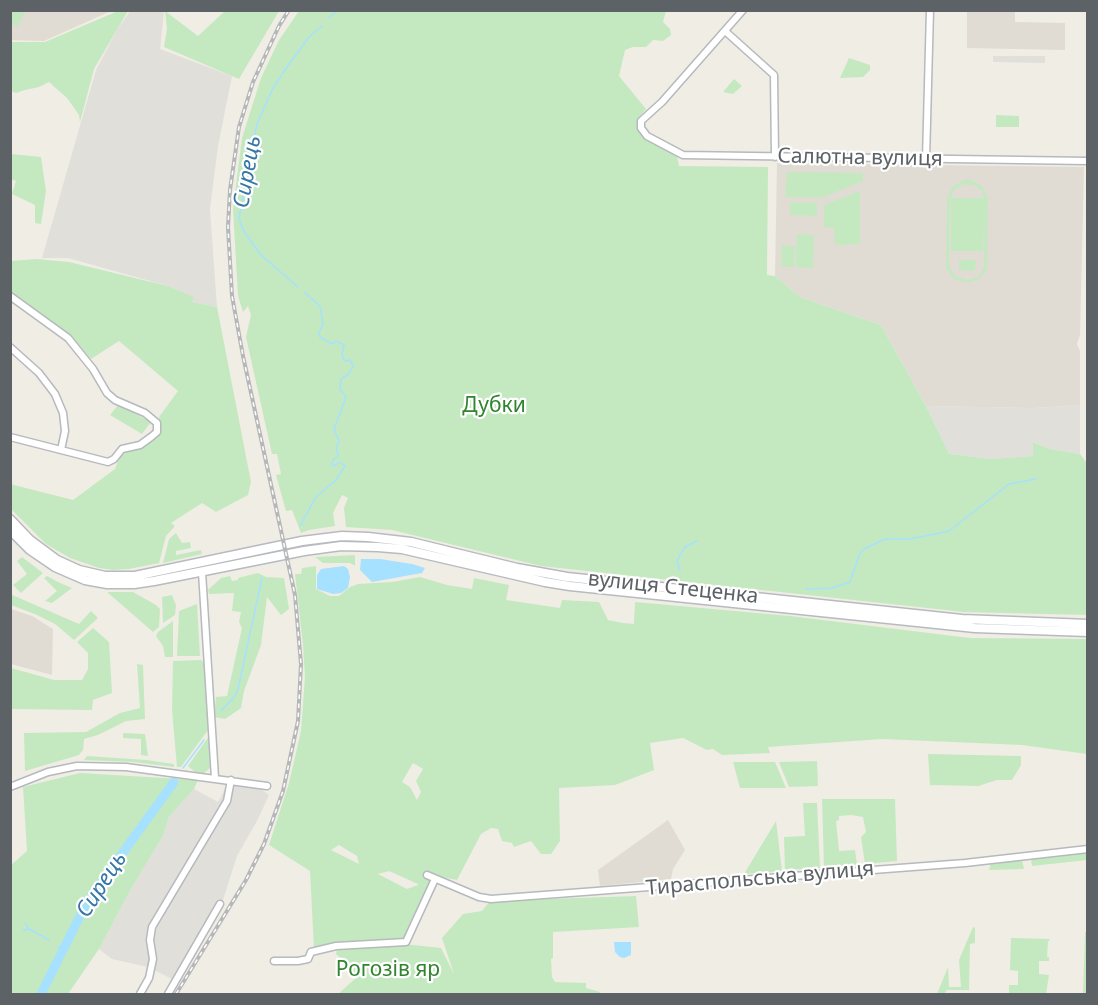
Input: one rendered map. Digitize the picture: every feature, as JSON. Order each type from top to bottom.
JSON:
[{"type":"main road","name":"вулиця Стеценка","points":[[10,519],[30,540],[57,560],[79,570],[105,576],[135,576],[328,537],[374,537],[411,542],[517,568],[567,577],[962,619],[1088,624]]},
{"type":"main road","name":"вулиця Стеценка","points":[[10,530],[43,560],[67,573],[85,580],[121,585],[341,546],[402,549],[570,586],[975,628],[1088,632]]},
{"type":"street","points":[[743,10],[725,31],[774,75],[775,157]]},
{"type":"street","points":[[926,159],[930,10]]},
{"type":"street","name":"Салютна вулиця","points":[[725,31],[662,102],[641,121],[641,128],[647,136],[683,155],[1088,161]]},
{"type":"street","points":[[10,296],[68,338],[93,369],[107,393],[115,400],[145,413],[158,423],[157,432],[140,444],[122,449],[114,459],[108,462],[10,437]]},
{"type":"street","points":[[10,347],[39,374],[55,394],[63,413],[64,430],[61,450]]},
{"type":"street","points":[[202,572],[215,778]]},
{"type":"street","points":[[10,787],[48,772],[77,766],[126,767],[267,786]]},
{"type":"street","points":[[140,994],[149,978],[153,959],[150,940],[152,927],[227,801],[231,780]]},
{"type":"street","name":"Тираспольська вулиця","points":[[427,875],[479,897],[491,899],[965,863],[1088,849]]},
{"type":"street","points":[[274,961],[298,961],[308,958],[311,952],[336,946],[406,942],[435,879]]},
{"type":"street","points":[[168,994],[220,904]]},
{"type":"shaded area","points":[[11,11],[111,11],[44,41],[11,40]]},
{"type":"shaded area","points":[[130,11],[164,11],[160,49],[232,76],[218,146],[210,209],[217,307],[192,302],[193,297],[168,286],[68,258],[42,258],[96,70]]},
{"type":"shaded area","points":[[967,11],[1015,11],[1015,22],[1065,23],[1065,50],[967,48]]},
{"type":"shaded area","points":[[993,56],[1045,56],[1045,63],[993,62]]},
{"type":"shaded area","points":[[777,163],[1084,167],[1080,335],[1077,344],[1080,351],[1080,405],[1033,408],[926,406],[881,325],[800,297],[775,276]]},
{"type":"shaded area","points":[[1080,405],[1080,454],[1050,449],[1034,442],[1034,456],[991,459],[949,454],[926,406],[1033,408]]},
{"type":"shaded area","points":[[11,609],[32,616],[53,629],[52,675],[11,664]]},
{"type":"shaded area","points":[[224,780],[257,786],[269,795],[237,856],[222,903],[176,981],[148,967],[112,959],[99,949],[163,836],[169,817],[194,789],[218,802],[227,785]]},
{"type":"shaded area","points":[[668,820],[685,850],[673,869],[671,879],[600,886],[598,870]]},
{"type":"green space","points":[[10,11],[26,11],[17,27],[11,23]]},
{"type":"green space","points":[[118,11],[128,11],[94,69],[80,122],[79,115],[67,98],[49,82],[16,93],[11,91],[11,42],[45,42]]},
{"type":"green space","points":[[165,11],[198,36],[225,11],[279,11],[239,79],[164,47],[167,29]]},
{"type":"green space","name":"Дубки","points":[[299,11],[666,11],[663,22],[670,29],[671,35],[663,41],[653,40],[646,47],[633,47],[625,50],[619,76],[646,109],[640,116],[638,125],[644,138],[677,156],[679,166],[768,167],[767,275],[775,276],[800,297],[881,325],[926,406],[949,454],[991,459],[1033,456],[1033,442],[1050,449],[1080,454],[1087,463],[1087,615],[964,612],[541,566],[392,530],[346,527],[344,508],[348,498],[342,495],[333,513],[335,526],[301,533],[292,510],[286,511],[276,475],[281,474],[277,454],[272,454],[246,337],[251,315],[248,306],[243,312],[238,296],[233,209],[242,138],[261,78],[279,40]]},
{"type":"green space","points":[[849,58],[870,65],[870,70],[863,77],[840,78]]},
{"type":"green space","points":[[734,79],[742,86],[733,94],[723,92]]},
{"type":"green space","points":[[996,115],[1019,116],[1019,127],[996,127]]},
{"type":"green space","points":[[11,154],[41,157],[46,191],[41,224],[35,223],[35,205],[12,194],[16,181],[11,179]]},
{"type":"green space","points":[[787,172],[863,173],[863,181],[821,198],[785,197]]},
{"type":"green space","points":[[964,180],[971,180],[982,186],[988,198],[987,269],[979,279],[967,283],[954,279],[946,268],[947,198],[953,186]],"holes":[[[964,184],[976,186],[981,190],[984,198],[951,198],[951,251],[983,251],[985,201],[984,267],[978,277],[967,280],[955,276],[949,266],[950,200],[954,190]]]},
{"type":"green space","points":[[860,191],[860,244],[835,245],[834,228],[824,227],[824,205]]},
{"type":"green space","points":[[790,202],[817,203],[817,216],[790,215]]},
{"type":"green space","points":[[797,234],[814,235],[813,268],[796,267]]},
{"type":"green space","points":[[782,245],[795,246],[794,267],[781,267]]},
{"type":"green space","points":[[36,259],[69,262],[168,286],[194,297],[192,302],[217,307],[251,482],[248,495],[216,512],[202,503],[171,523],[175,526],[166,536],[159,563],[113,570],[99,568],[70,558],[46,544],[11,509],[10,484],[73,500],[115,469],[121,453],[140,446],[159,432],[161,424],[159,417],[178,391],[119,341],[91,359],[69,334],[11,293],[11,261]]},
{"type":"green space","points":[[959,260],[976,260],[975,271],[959,270]]},
{"type":"green space","points":[[118,405],[151,422],[142,434],[110,415]]},
{"type":"green space","points":[[176,533],[182,543],[190,542],[191,548],[176,551],[176,555],[201,550],[202,554],[163,563],[169,539]]},
{"type":"green space","points":[[355,555],[355,566],[350,563],[323,563],[315,557]]},
{"type":"green space","points":[[22,557],[43,573],[21,593],[13,585],[27,574],[17,561]]},
{"type":"green space","points":[[316,566],[316,589],[330,596],[339,596],[358,584],[392,582],[420,577],[472,589],[474,578],[509,585],[506,600],[560,608],[562,600],[599,602],[608,620],[634,624],[635,602],[790,616],[970,638],[1087,639],[1087,754],[1022,745],[882,739],[768,747],[770,753],[722,755],[713,749],[707,750],[683,738],[650,743],[654,770],[615,785],[559,788],[560,841],[551,854],[541,854],[531,841],[514,847],[512,843],[502,841],[498,829],[491,828],[481,834],[457,880],[426,874],[424,877],[432,881],[404,939],[314,949],[310,871],[269,845],[289,783],[301,731],[305,677],[295,574],[301,574],[302,568]],"holes":[[[413,763],[423,769],[416,781],[421,792],[417,800],[410,787],[402,782]],[[339,845],[357,856],[359,864],[331,850]],[[389,871],[418,885],[407,889],[378,874]]]},
{"type":"green space","points":[[258,573],[266,577],[284,578],[289,609],[281,615],[267,597],[261,645],[244,691],[241,708],[225,719],[214,717],[216,697],[227,696],[242,628],[239,622],[241,612],[232,611],[234,593],[209,594],[208,590],[221,578],[230,576],[232,581]]},
{"type":"green space","points":[[47,576],[72,588],[52,603],[45,601],[57,591],[44,578]]},
{"type":"green space","points":[[107,592],[133,592],[156,605],[160,609],[159,627],[153,632]]},
{"type":"green space","points":[[10,594],[79,624],[91,611],[98,618],[74,640],[55,624],[11,605]]},
{"type":"green space","points":[[172,595],[176,605],[175,615],[163,623],[162,597]]},
{"type":"green space","points":[[197,604],[200,656],[177,656],[179,611]]},
{"type":"green space","points":[[173,621],[173,657],[165,657],[163,646],[156,636]]},
{"type":"green space","points":[[93,628],[109,642],[112,693],[93,700],[92,710],[11,709],[11,668],[54,680],[82,680],[88,669],[88,653],[77,642]]},
{"type":"green space","points":[[201,660],[205,663],[208,730],[181,767],[177,767],[172,710],[173,661]]},
{"type":"green space","points":[[137,664],[143,665],[145,719],[126,721],[98,735],[84,739],[83,750],[79,755],[25,771],[24,733],[86,732],[120,713],[140,708]]},
{"type":"green space","points":[[123,733],[145,734],[148,756],[141,755],[141,739],[123,738]]},
{"type":"green space","points":[[209,736],[210,768],[204,773],[196,773],[188,766]]},
{"type":"green space","points":[[928,754],[1021,756],[1021,765],[1012,780],[997,780],[978,786],[930,785]]},
{"type":"green space","points":[[87,756],[146,760],[174,764],[174,767],[133,762],[84,760]]},
{"type":"green space","points":[[817,761],[818,786],[789,787],[779,762]]},
{"type":"green space","points":[[733,762],[775,762],[786,788],[740,788]]},
{"type":"green space","points":[[80,773],[198,780],[194,789],[169,817],[163,836],[99,949],[68,994],[11,994],[11,865],[27,851],[23,787]]},
{"type":"green space","points":[[822,799],[895,799],[897,861],[865,864],[861,837],[866,832],[863,817],[851,815],[839,816],[839,820],[836,821],[839,851],[855,850],[857,865],[824,867]]},
{"type":"green space","points":[[803,803],[817,803],[820,868],[785,870],[784,837],[805,836]]},
{"type":"green space","points":[[776,821],[782,871],[744,874]]},
{"type":"green space","points":[[1087,853],[1087,860],[1032,866],[1031,859]]},
{"type":"green space","points":[[1022,860],[1024,869],[989,870],[991,863]]},
{"type":"green space","name":"Рогозів яр","points":[[636,896],[639,927],[553,932],[553,958],[551,959],[552,977],[555,982],[586,983],[586,988],[600,992],[600,994],[338,994],[356,978],[355,973],[336,954],[337,949],[403,944],[441,948],[454,974],[442,938],[463,914],[482,911],[490,901]]},
{"type":"green space","points":[[973,927],[975,928],[975,943],[970,944],[969,990],[947,990],[944,994],[937,994],[948,967],[949,987],[961,987],[959,960]]},
{"type":"green space","points":[[1085,932],[1088,932],[1087,994],[1083,994]]},
{"type":"green space","points":[[1011,938],[1050,939],[1047,957],[1049,961],[1039,961],[1039,974],[1049,975],[1046,994],[1009,994],[1009,985],[1018,985],[1018,971],[1010,970]]},
{"type":"water","points":[[361,559],[380,559],[425,568],[422,573],[372,582],[360,570]]},
{"type":"water","points":[[344,566],[348,569],[350,577],[348,588],[341,593],[333,594],[317,589],[317,575],[321,569]]},
{"type":"water","points":[[614,942],[631,942],[631,955],[620,957],[615,952]]},
{"type":"waterway","name":"Сирець","points":[[329,18],[338,10]]},
{"type":"waterway","name":"Сирець","points":[[282,74],[309,37],[322,26]]},
{"type":"waterway","name":"Сирець","points":[[281,76],[257,124],[239,218],[243,230],[261,255],[298,287]]},
{"type":"waterway","name":"Сирець","points":[[300,526],[316,497],[336,480],[345,466],[341,463],[334,466],[332,464],[338,456],[336,448],[339,441],[334,429],[346,397],[340,389],[341,379],[349,374],[353,366],[350,360],[346,361],[343,358],[344,345],[336,341],[333,344],[320,337],[319,333],[323,324],[320,306],[304,292]]},
{"type":"waterway","points":[[806,589],[832,588],[850,582],[860,553],[864,549],[885,539],[910,539],[949,531],[1009,484],[1036,479]]},
{"type":"waterway","points":[[680,570],[677,562],[680,555],[685,547],[697,541]]},
{"type":"waterway","name":"Сирець","points":[[221,711],[235,696],[238,689],[262,578]]},
{"type":"waterway","name":"Сирець","points":[[183,768],[204,740]]},
{"type":"waterway","name":"Сирець","points":[[41,994],[87,902],[174,782]]},
{"type":"waterway","points":[[25,923],[29,929]]},
{"type":"waterway","points":[[23,930],[29,929],[49,940]]},
{"type":"waterway","name":"Сирець","points":[[58,947],[63,950]]},
{"type":"railway","points":[[176,994],[246,880],[264,844],[283,791],[298,721],[301,664],[295,595],[232,296],[228,227],[230,190],[239,127],[253,82],[289,10]]}]
